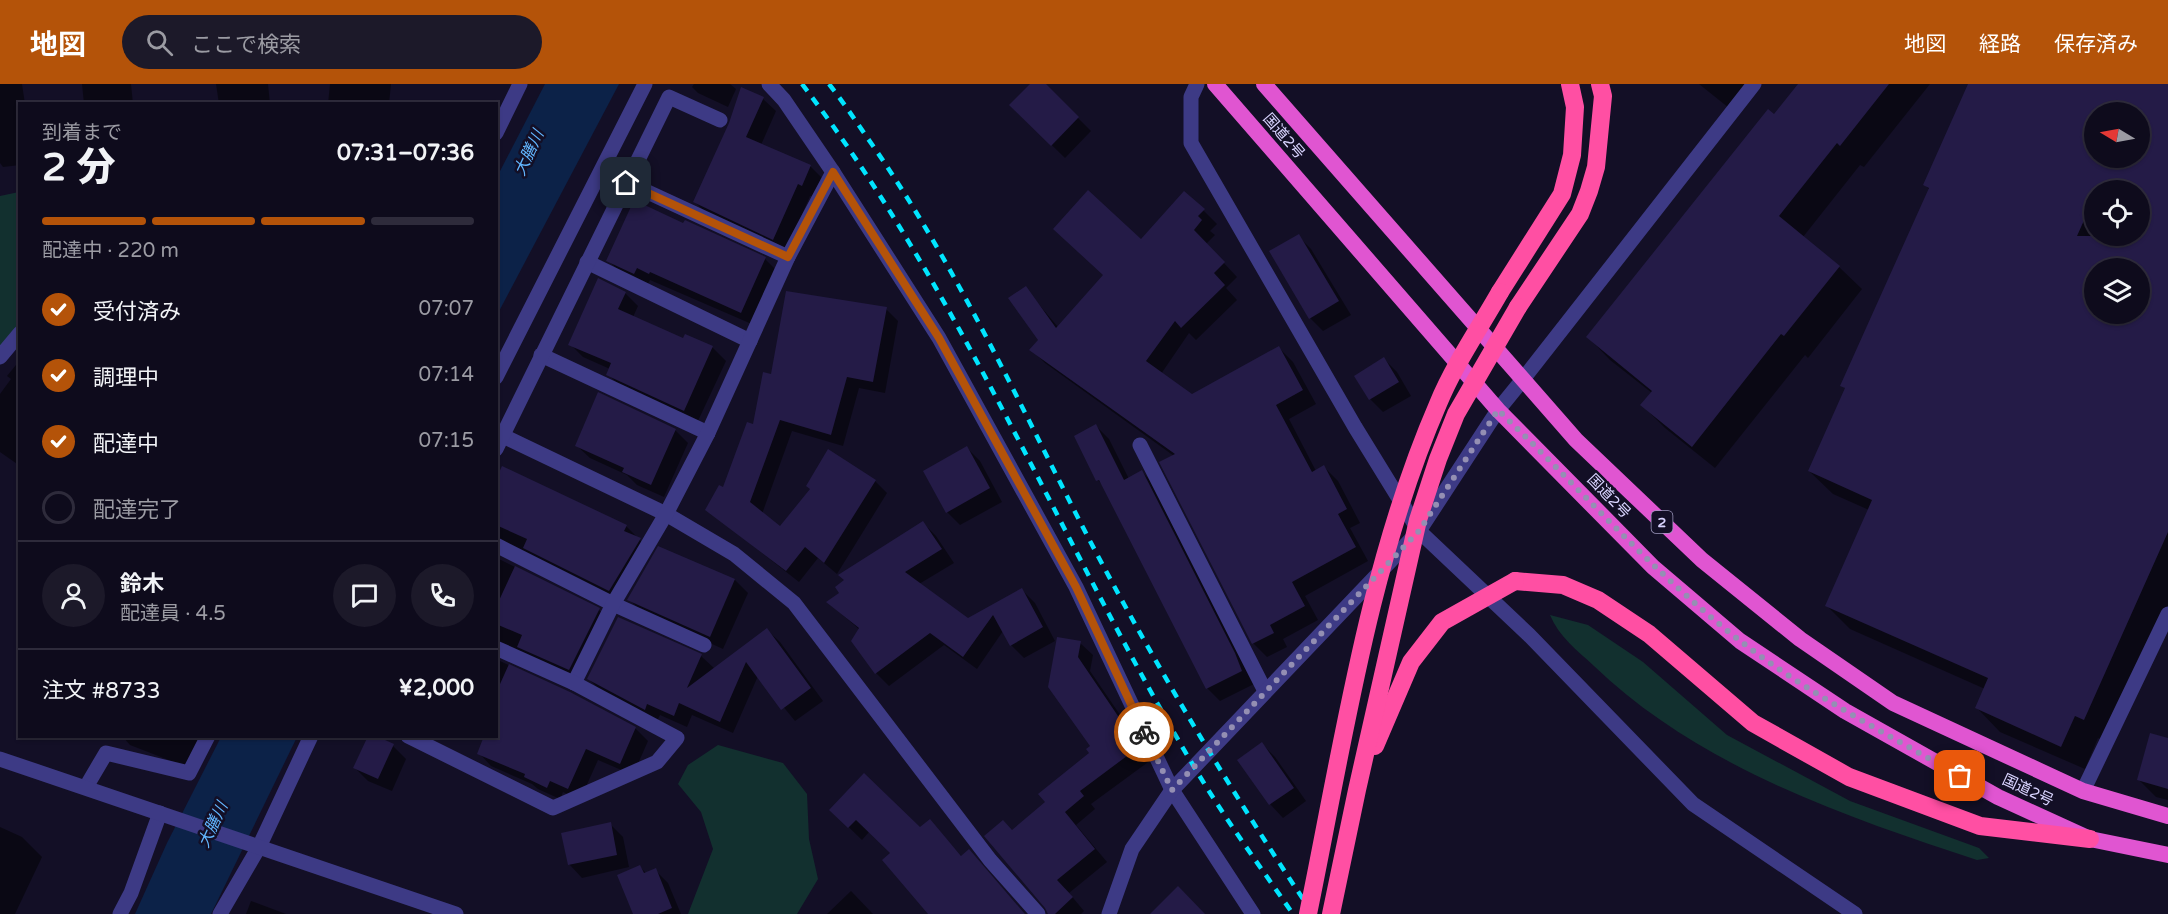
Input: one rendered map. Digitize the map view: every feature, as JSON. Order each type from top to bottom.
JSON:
[{"type":"highway","name":"国道2号","points":[[1215,84],[1498,410],[1653,567],[1740,640],[1845,711],[1998,797],[2090,839],[2168,855]]},
{"type":"highway","name":"国道2号","points":[[1264,84],[1576,440],[1685,544],[1800,639],[1893,703],[2083,791],[2168,816]]},
{"type":"highway","points":[[1308,914],[1377,585],[1400,501],[1438,402],[1500,292],[1562,194],[1572,155],[1575,107],[1570,84]]},
{"type":"highway","points":[[1331,914],[1356,790],[1418,520],[1456,414],[1518,308],[1580,214],[1596,166],[1603,96],[1600,84]]},
{"type":"highway","points":[[1356,790],[1411,662],[1442,621],[1515,581],[1563,585],[1598,600],[1649,634],[1753,723],[1849,777],[1980,826],[2090,839]]},
{"type":"street","points":[[498,129],[520,84]]},
{"type":"street","points":[[498,373],[645,84]]},
{"type":"street","points":[[769,84],[783,100],[833,172],[939,338],[1071,576],[1172,790],[1253,914]]},
{"type":"street","points":[[1197,84],[1191,97],[1191,143],[1355,427],[1419,531],[1529,635],[1693,804],[1855,914]]},
{"type":"street","points":[[1109,914],[1132,849],[1172,790],[1419,531],[1498,410],[1754,84]]},
{"type":"street","points":[[720,120],[669,97],[500,442],[666,514],[734,554],[794,603],[990,860],[1038,914]]},
{"type":"street","points":[[574,683],[614,604],[666,514],[708,434],[788,257],[833,172]]},
{"type":"street","points":[[626,183],[788,257]]},
{"type":"street","points":[[587,262],[750,341]]},
{"type":"street","points":[[0,357],[18,335]]},
{"type":"street","points":[[541,355],[708,434]]},
{"type":"street","points":[[1140,445],[1265,691]]},
{"type":"street","points":[[498,546],[614,604],[704,645]]},
{"type":"street","points":[[2083,791],[2168,614]]},
{"type":"street","points":[[412,738],[554,808],[657,762],[676,738],[574,683],[498,649]]},
{"type":"street","points":[[86,787],[106,753],[189,773],[207,738]]},
{"type":"street","points":[[220,914],[310,738]]},
{"type":"street","points":[[0,759],[456,914]]},
{"type":"street","points":[[120,914],[165,815]]},
{"type":"green space","points":[[18,192],[18,334],[0,357],[0,196]]},
{"type":"green space","points":[[1550,615],[1588,625],[1643,662],[1727,735],[1850,801],[1979,848],[1989,858],[1977,860],[1824,806],[1726,760],[1679,732],[1635,701],[1569,643],[1558,630]]},
{"type":"green space","points":[[718,745],[783,763],[807,794],[809,839],[818,879],[797,914],[688,914],[713,849],[701,812],[678,784],[688,765]]},
{"type":"water","name":"大膳川","points":[[545,84],[619,84],[498,313],[498,175]]},
{"type":"water","name":"大膳川","points":[[220,738],[297,738],[211,914],[135,914],[167,843]]},
{"type":"building","points":[[1030,84],[1046,84],[1079,117],[1051,146],[1009,105]]},
{"type":"building","points":[[1798,84],[1889,84],[1840,146],[1837,143],[1779,216],[1840,266],[1784,336],[1781,334],[1692,447],[1640,405],[1652,391],[1586,337],[1768,109],[1774,114]]},
{"type":"building","points":[[1968,84],[2168,84],[2168,532],[2084,720],[2075,716],[2061,747],[1975,708],[1988,678],[1825,606],[1872,500],[1808,471],[1845,388],[1840,386],[1929,188],[1923,185]]},
{"type":"building","points":[[741,87],[764,97],[746,137],[811,165],[802,186],[798,184],[773,240],[693,202],[729,123]]},
{"type":"building","points":[[1088,190],[1141,239],[1184,191],[1205,209],[1198,216],[1202,220],[1194,230],[1225,262],[1214,273],[1225,285],[1181,328],[1175,321],[1146,361],[1192,394],[1279,346],[1303,390],[1276,405],[1312,472],[1324,465],[1347,509],[1338,514],[1356,547],[1292,582],[1305,606],[1270,625],[1274,633],[1252,644],[1159,462],[1175,454],[1029,350],[1038,340],[1008,298],[1026,286],[1056,328],[1103,275],[1053,229]]},
{"type":"building","points":[[634,200],[683,223],[685,220],[766,257],[741,313],[650,272],[649,274],[637,268],[634,274],[606,261]]},
{"type":"building","points":[[1299,234],[1339,301],[1309,319],[1269,251]]},
{"type":"building","points":[[598,278],[626,292],[618,309],[683,338],[685,334],[713,346],[684,411],[606,375],[611,363],[568,345]]},
{"type":"building","points":[[786,291],[887,307],[873,382],[847,377],[831,435],[780,420],[750,502],[780,526],[810,489],[806,486],[828,449],[876,480],[824,563],[805,547],[786,571],[705,510],[719,485],[723,487],[747,422],[753,424],[763,372],[771,374]]},
{"type":"building","points":[[1384,357],[1399,382],[1369,400],[1354,376]]},
{"type":"building","points":[[598,392],[676,429],[651,485],[622,472],[624,468],[575,446]]},
{"type":"building","points":[[1096,424],[1124,480],[1142,470],[1235,653],[1242,671],[1206,689],[1099,480],[1096,481],[1074,436]]},
{"type":"building","points":[[967,446],[990,488],[946,513],[923,471]]},
{"type":"building","points":[[502,466],[627,525],[624,531],[641,538],[609,591],[523,548],[527,539],[498,526],[498,475]]},
{"type":"building","points":[[923,521],[942,549],[905,572],[968,618],[1022,588],[1043,627],[1010,646],[993,615],[963,657],[930,633],[875,674],[851,641],[859,628],[826,602],[839,593],[835,587],[844,580],[838,575]]},
{"type":"building","points":[[658,546],[735,579],[710,637],[627,600]]},
{"type":"building","points":[[515,566],[600,608],[569,670],[517,647],[522,635],[498,625],[498,603]]},
{"type":"building","points":[[618,617],[702,654],[687,688],[767,628],[811,688],[781,710],[746,662],[720,722],[679,703],[674,716],[647,704],[645,710],[587,679]]},
{"type":"building","points":[[1057,637],[1081,641],[1078,657],[1139,747],[1080,791],[1084,796],[1065,812],[1095,849],[1057,880],[1073,897],[1055,914],[1048,914],[984,836],[1003,820],[1012,830],[1045,802],[1038,794],[1089,753],[1086,749],[1090,746],[1048,687]]},
{"type":"building","points":[[509,664],[570,692],[636,727],[620,764],[586,749],[568,789],[550,781],[547,788],[524,777],[525,774],[477,754],[483,738],[498,738],[498,689]]},
{"type":"building","points":[[2150,733],[2168,738],[2168,789],[2137,780]]},
{"type":"building","points":[[367,738],[380,738],[394,744],[378,779],[353,768]]},
{"type":"building","points":[[1262,742],[1294,788],[1269,805],[1237,760]]},
{"type":"building","points":[[864,773],[920,827],[930,819],[961,856],[969,849],[1025,914],[928,914],[882,860],[890,853],[856,820],[848,828],[829,810]]},
{"type":"building","points":[[611,822],[617,855],[568,865],[561,833]]},
{"type":"building","points":[[640,865],[644,873],[656,868],[672,908],[658,914],[633,914],[617,875]]},
{"type":"building","points":[[1178,886],[1205,914],[1150,914]]},
{"type":"railway","points":[[802,84],[859,164],[912,247],[961,332],[1144,680],[1229,822],[1293,914]]},
{"type":"railway","points":[[829,84],[903,190],[932,239],[987,338],[1090,541],[1142,637],[1225,777],[1313,914]]},
{"type":"way so far","points":[[1144,732],[1172,790],[1419,531],[1498,410],[1534,443],[1653,567],[1740,640],[1845,711],[1960,776]]},
{"type":"route","points":[[626,183],[788,257],[833,172],[939,338],[1076,587],[1144,732]]}]
